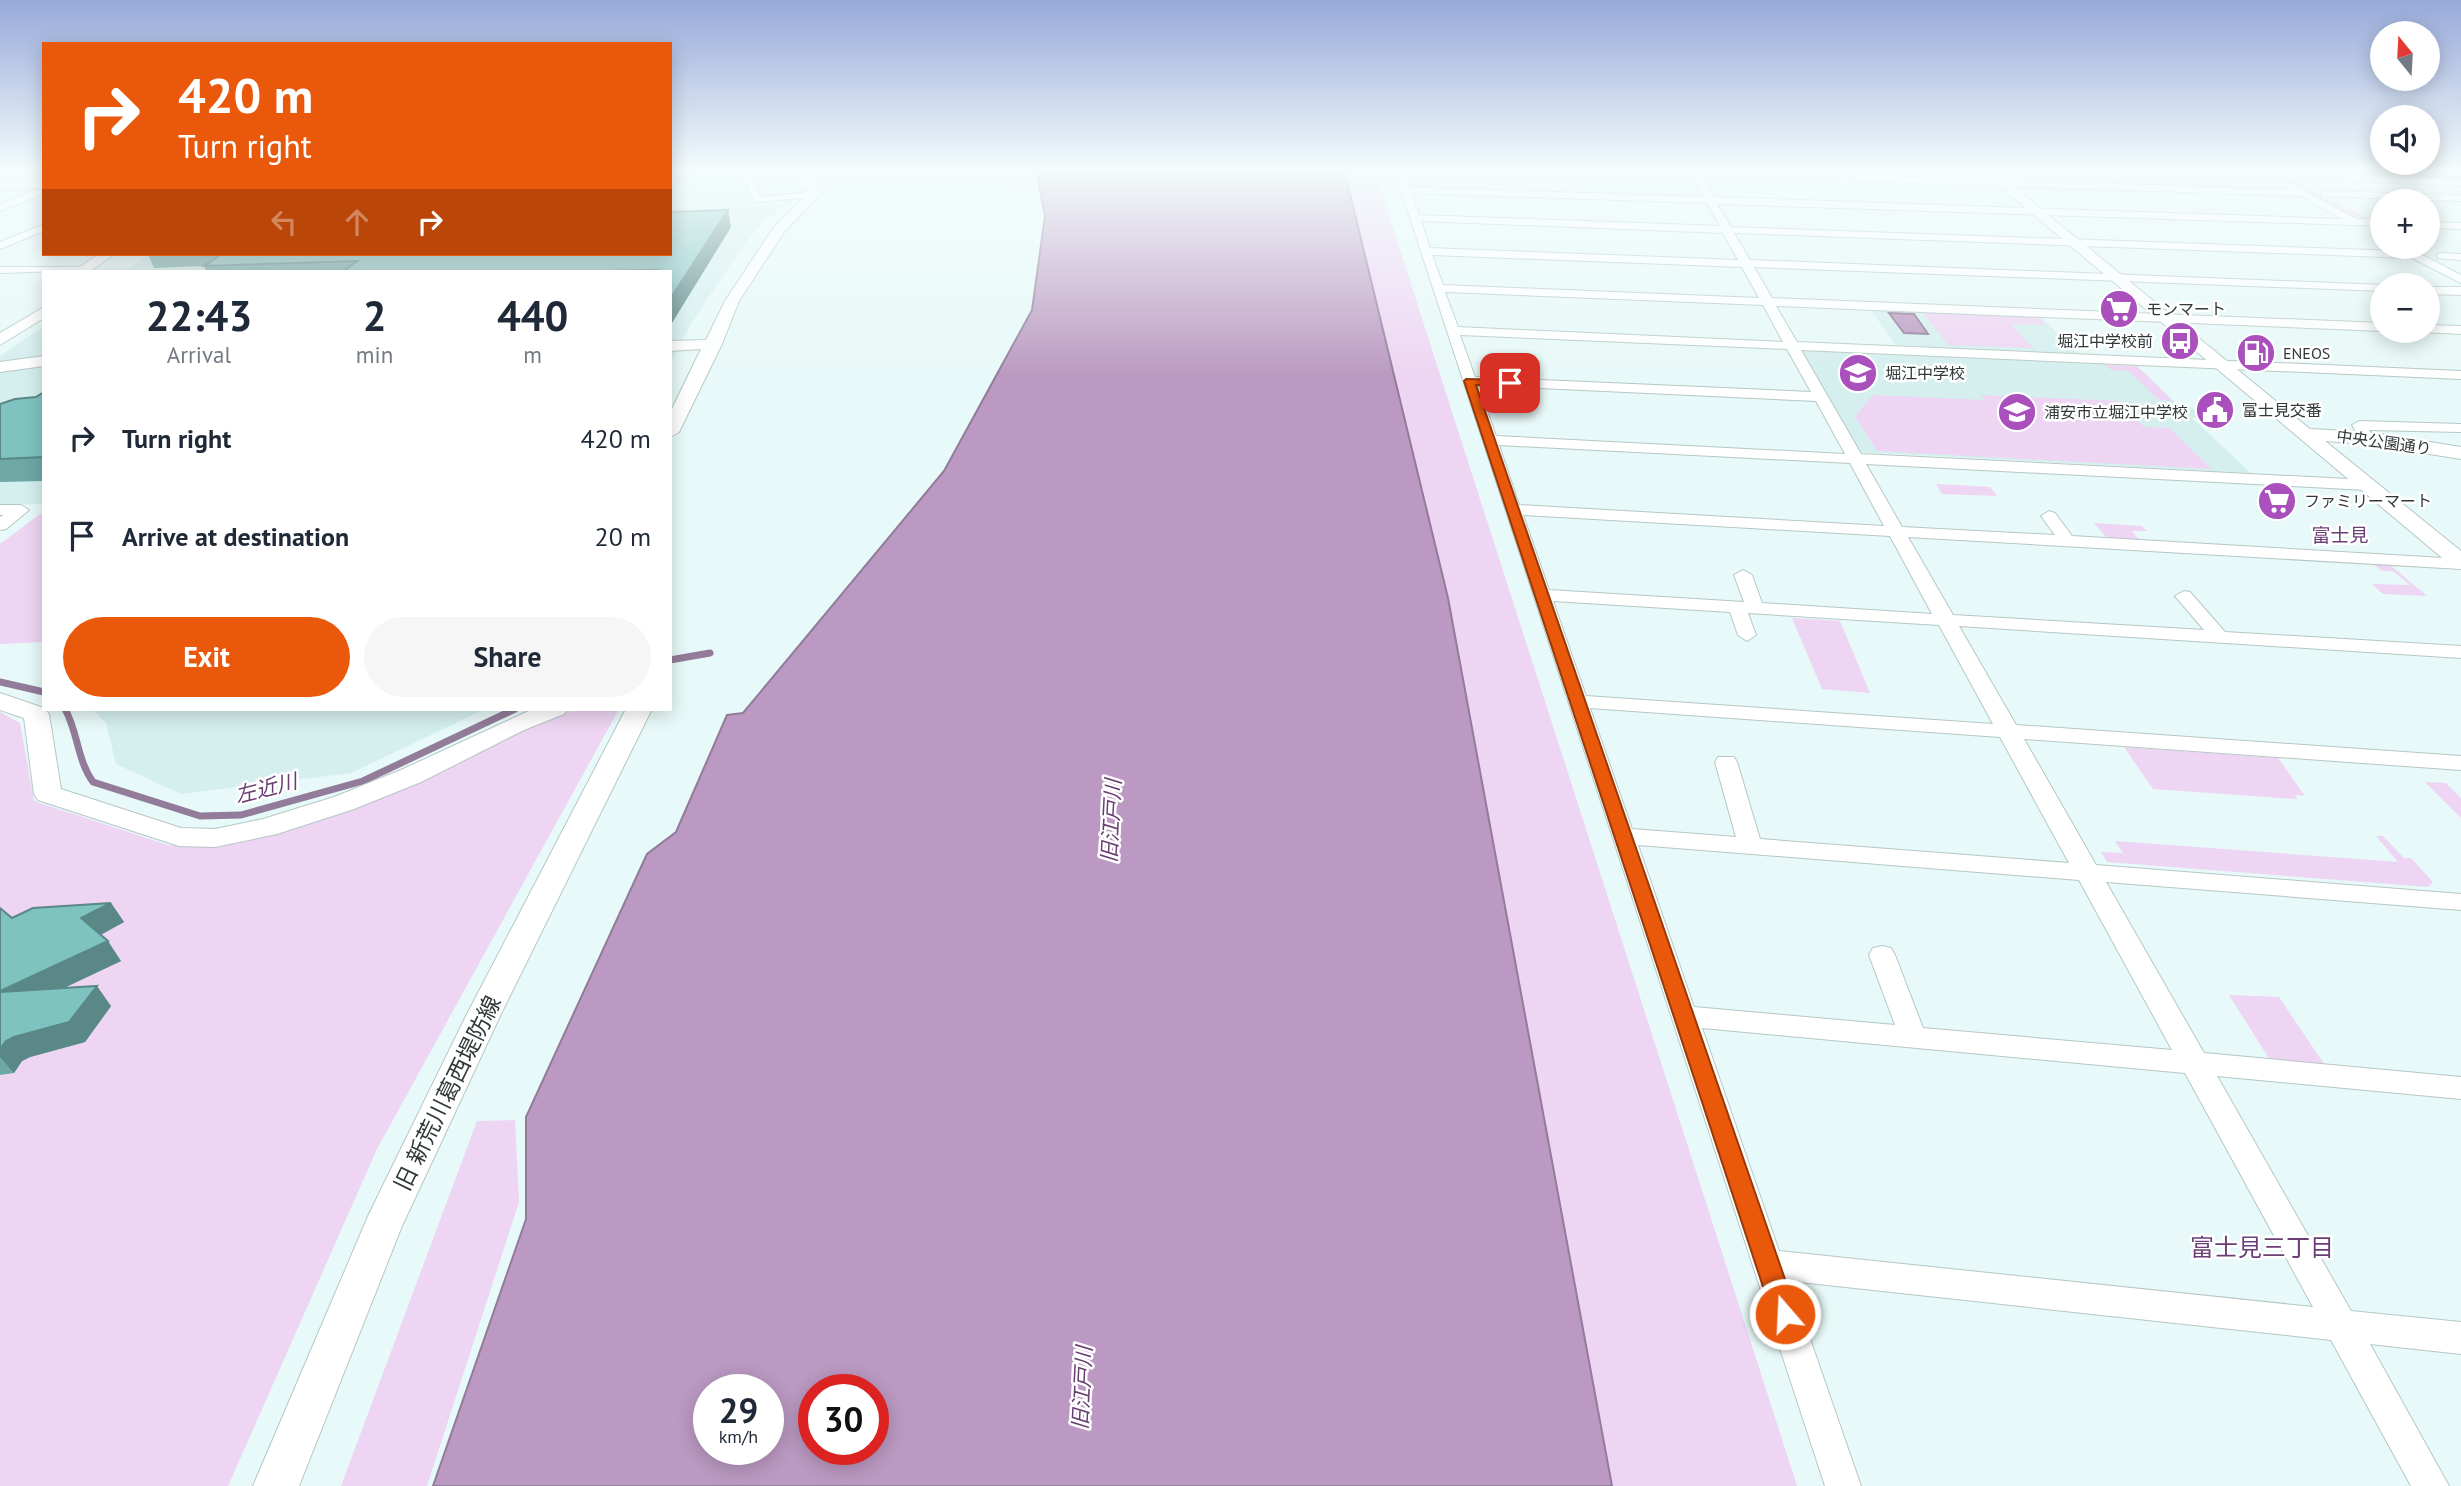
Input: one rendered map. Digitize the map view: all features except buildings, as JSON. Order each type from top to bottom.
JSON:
[{"type":"street","points":[[0,246],[18,238]]},
{"type":"street","points":[[672,428],[732,301],[773,238]]},
{"type":"street","points":[[1421,238],[1843,1486]]},
{"type":"street","points":[[1732,238],[2192,1064],[2431,1486]]},
{"type":"street","points":[[1968,238],[2370,253]]},
{"type":"street","points":[[2069,238],[2461,563]]},
{"type":"street","points":[[1425,251],[2370,288]]},
{"type":"street","points":[[2441,256],[2461,257]]},
{"type":"street","points":[[2441,256],[2461,267]]},
{"type":"street","points":[[0,270],[82,270],[114,257]]},
{"type":"street","points":[[2422,259],[2461,280]]},
{"type":"street","points":[[1438,288],[1672,294],[1767,302],[2370,326]]},
{"type":"street","points":[[2440,290],[2461,291]]},
{"type":"street","points":[[1672,294],[1686,311]]},
{"type":"street","points":[[0,324],[42,297]]},
{"type":"street","points":[[0,340],[42,312]]},
{"type":"street","points":[[2440,329],[2461,330]]},
{"type":"street","points":[[1452,331],[2461,375]]},
{"type":"street","points":[[672,346],[714,344]]},
{"type":"street","points":[[0,367],[42,362]]},
{"type":"street","points":[[1469,381],[1821,397]]},
{"type":"street","points":[[2367,438],[2359,425],[2461,428]]},
{"type":"street","name":"中央公園通り","points":[[2307,434],[2367,438],[2461,453]]},
{"type":"street","points":[[1490,440],[2368,485]]},
{"type":"street","points":[[1511,509],[2461,563]]},
{"type":"street","points":[[0,510],[21,510],[0,525]]},
{"type":"street","points":[[2049,516],[2067,541]]},
{"type":"street","points":[[1743,575],[1747,635]]},
{"type":"street","points":[[1542,595],[2461,652]]},
{"type":"street","points":[[2184,596],[2221,639]]},
{"type":"street","points":[[0,701],[36,714],[48,794],[179,837],[215,838],[267,827],[344,803],[411,776],[515,725],[550,711]]},
{"type":"street","points":[[1577,701],[2461,763]]},
{"type":"street","name":"旧 新荒川葛西堤防線","points":[[276,1486],[383,1226],[483,1016],[638,711]]},
{"type":"street","points":[[1726,762],[1750,846]]},
{"type":"street","points":[[1622,836],[2089,875],[2461,902]]},
{"type":"street","points":[[1882,955],[1913,1038]]},
{"type":"street","points":[[1683,1016],[2461,1088]]},
{"type":"street","points":[[1768,1264],[2461,1338]]},
{"type":"shaded area","points":[[672,238],[749,238],[692,322],[672,360],[672,270],[126,270],[147,256],[672,256]]},
{"type":"shaded area","points":[[1357,238],[1396,238],[1797,1486],[1604,1486]]},
{"type":"shaded area","points":[[1870,309],[2040,316],[2081,355],[1896,345]]},
{"type":"shaded area","points":[[1923,313],[2037,316],[2046,325],[2011,324],[2033,348],[1948,345]]},
{"type":"shaded area","points":[[42,327],[42,504],[0,505],[0,356]]},
{"type":"shaded area","name":"浦安市立堀江中学校","points":[[1801,349],[2137,366],[2178,405],[2190,406],[2203,418],[2192,418],[2251,473],[1860,452]]},
{"type":"shaded area","points":[[2105,365],[2137,366],[2174,402],[2158,399],[2129,371],[2111,370]]},
{"type":"shaded area","points":[[1873,395],[1985,400],[1981,395],[2119,401],[2144,427],[2169,428],[2212,469],[1877,451],[1855,417]]},
{"type":"shaded area","points":[[1936,484],[1990,487],[1997,496],[1942,494]]},
{"type":"shaded area","points":[[42,512],[42,642],[0,644],[0,544]]},
{"type":"shaded area","points":[[2094,523],[2142,526],[2147,531],[2132,531],[2140,541],[2108,539]]},
{"type":"shaded area","points":[[2372,563],[2389,564],[2427,596],[2383,594],[2372,584],[2410,585],[2393,571],[2382,571]]},
{"type":"shaded area","points":[[1792,618],[1840,621],[1870,693],[1822,689]]},
{"type":"shaded area","points":[[94,711],[481,711],[351,773],[181,794],[116,764],[106,723]]},
{"type":"shaded area","points":[[570,711],[618,711],[377,1149],[228,1486],[0,1486],[0,712],[20,723],[34,801],[168,845],[209,847]]},
{"type":"shaded area","points":[[2124,747],[2278,758],[2305,796],[2295,795],[2297,799],[2153,789]]},
{"type":"shaded area","points":[[2425,782],[2446,783],[2461,798],[2461,818]]},
{"type":"shaded area","points":[[2376,836],[2383,836],[2404,858],[2411,858],[2433,882],[2428,887],[2107,862],[2101,852],[2123,853],[2115,841],[2398,862]]},
{"type":"shaded area","points":[[2229,995],[2279,997],[2324,1064],[2270,1060]]},
{"type":"shaded area","points":[[515,1120],[519,1202],[427,1486],[341,1486],[477,1121]]},
{"type":"water","name":"旧江戸川","points":[[1042,238],[1361,238],[1448,598],[1612,1486],[433,1486],[526,1219],[526,1117],[647,854],[676,832],[727,715],[743,713],[944,471],[1032,310]]},
{"type":"water","points":[[1889,313],[1914,314],[1928,334],[1904,333]]},
{"type":"waterway","name":"左近川","points":[[672,660],[710,653]]},
{"type":"waterway","name":"左近川","points":[[0,682],[42,692]]},
{"type":"waterway","name":"左近川","points":[[66,711],[84,765],[93,782],[200,816],[241,815],[363,781],[511,711]]},
{"type":"place","name":"モンマート","points":[[2119,309]]},
{"type":"place","name":"堀江中学校前","points":[[2180,341]]},
{"type":"place","name":"ENEOS","points":[[2256,353]]},
{"type":"place","name":"堀江中学校","points":[[1858,373]]},
{"type":"place","name":"富士見交番","points":[[2215,410]]},
{"type":"place","name":"浦安市立堀江中学校","points":[[2017,412]]},
{"type":"place","name":"ファミリーマート","points":[[2277,501]]},
{"type":"district","name":"富士見","points":[[2340,535]]},
{"type":"district","name":"富士見三丁目","points":[[2262,1247]]},
{"type":"route","points":[[1510,383],[1469,381],[1511,509],[1558,637],[1622,836],[1785,1314]]}]
